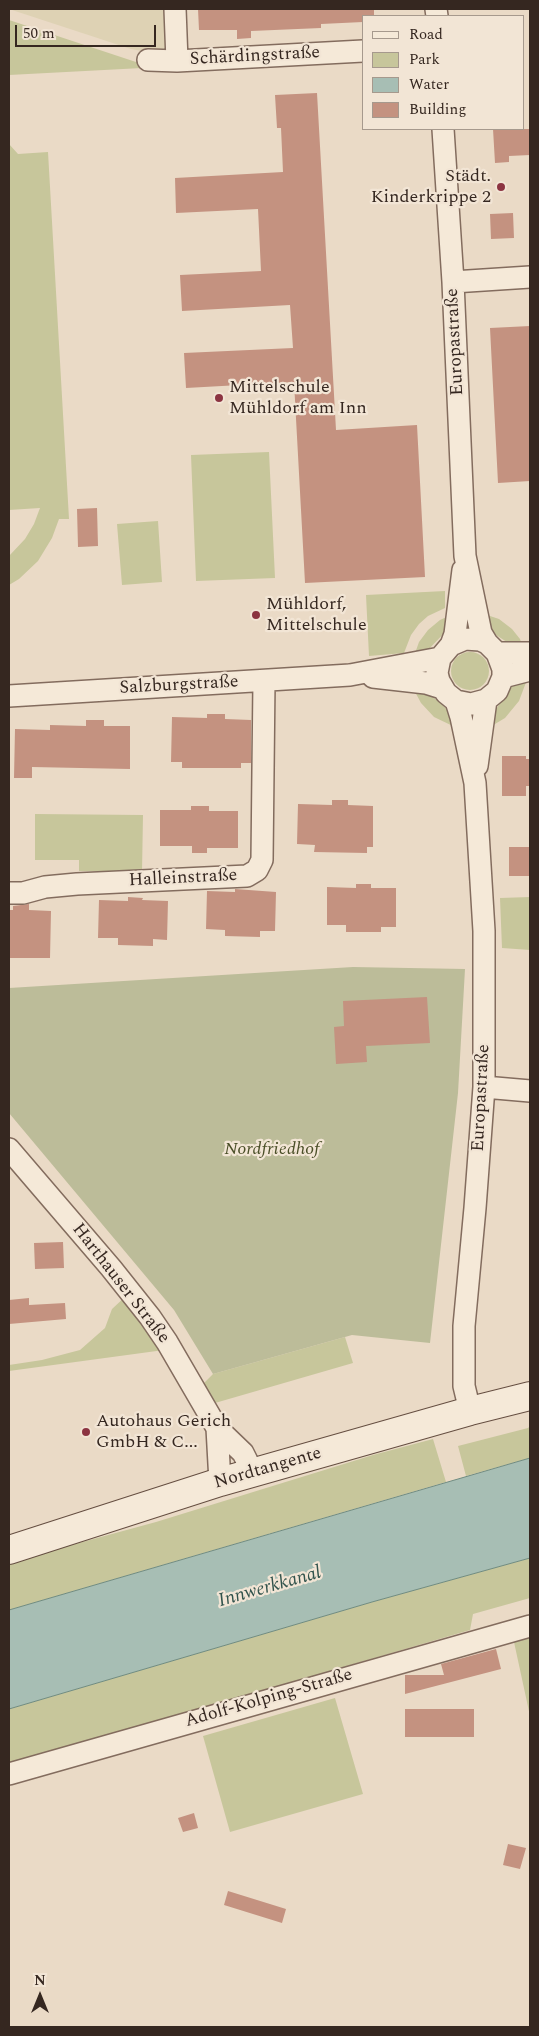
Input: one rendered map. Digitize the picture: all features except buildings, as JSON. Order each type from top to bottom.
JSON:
[{"type":"main road","name":"Nordtangente","points":[[9,1550],[220,1482],[470,1411],[530,1396]]},
{"type":"street","points":[[175,9],[177,61]]},
{"type":"street","name":"Schärdingstraße","points":[[148,60],[177,61],[362,51]]},
{"type":"street","name":"Europastraße","points":[[443,130],[453,282],[465,556],[481,633],[492,648]]},
{"type":"street","points":[[453,282],[530,277]]},
{"type":"street","name":"Europastraße","points":[[445,652],[455,634],[465,556]]},
{"type":"street","points":[[492,648],[503,669],[503,677],[497,690],[486,700],[471,704],[449,694],[438,673],[445,652],[465,639],[480,640],[492,648],[530,653]]},
{"type":"street","name":"Salzburgstraße","points":[[9,696],[350,675],[445,652]]},
{"type":"street","points":[[503,677],[530,670]]},
{"type":"street","name":"Salzburgstraße","points":[[350,675],[426,683],[449,694]]},
{"type":"street","name":"Halleinstraße","points":[[9,894],[23,893],[45,887],[77,884],[247,876],[257,870],[262,860],[264,681]]},
{"type":"street","name":"Europastraße","points":[[449,694],[461,717],[476,784]]},
{"type":"street","name":"Europastraße","points":[[470,1411],[464,1386],[464,1326],[484,1087],[484,931],[476,784],[480,735],[486,700]]},
{"type":"street","points":[[484,1087],[530,1091]]},
{"type":"street","name":"Harthauser Straße","points":[[9,1149],[111,1268],[150,1317],[167,1342],[217,1428],[243,1453],[253,1473]]},
{"type":"street","name":"Harthauser Straße","points":[[217,1428],[220,1482]]},
{"type":"street","name":"Adolf-Kolping-Straße","points":[[9,1774],[530,1626]]},
{"type":"shaded area","points":[[9,9],[165,9],[168,56],[131,49]]},
{"type":"green space","points":[[9,20],[142,64],[142,68],[9,75]]},
{"type":"green space","points":[[9,144],[18,154],[48,152],[69,519],[59,519],[52,538],[38,561],[19,579],[9,585],[9,556],[25,539],[34,524],[40,508],[9,510]]},
{"type":"green space","points":[[269,452],[275,578],[196,581],[191,455]]},
{"type":"green space","points":[[158,521],[162,582],[122,585],[117,524]]},
{"type":"green space","points":[[445,591],[445,608],[428,616],[419,624],[411,635],[404,653],[369,656],[366,595]]},
{"type":"green space","points":[[484,614],[499,619],[512,629],[520,639],[523,648],[510,644],[496,635],[486,624]]},
{"type":"green space","points":[[451,615],[450,627],[426,652],[414,656],[419,642],[428,630],[440,620]]},
{"type":"green space","points":[[470,652],[484,657],[489,671],[484,685],[470,690],[456,685],[451,671],[456,657]]},
{"type":"green space","points":[[528,677],[519,701],[505,718],[490,727],[494,712],[515,682]]},
{"type":"green space","points":[[413,688],[428,694],[440,702],[450,713],[457,728],[434,717],[421,703]]},
{"type":"green space","points":[[35,814],[143,815],[142,872],[79,871],[79,860],[35,860]]},
{"type":"green space","points":[[530,897],[530,950],[502,948],[500,898]]},
{"type":"green space","name":"Nordfriedhof","points":[[353,967],[465,969],[458,1093],[430,1343],[352,1335],[213,1374],[174,1310],[9,1113],[9,988]]},
{"type":"green space","points":[[126,1296],[164,1350],[9,1371],[9,1365],[42,1360],[80,1350],[105,1328],[112,1309]]},
{"type":"green space","points":[[345,1337],[353,1363],[215,1403],[202,1385],[213,1374]]},
{"type":"green space","points":[[530,1426],[530,1458],[466,1476],[458,1446]]},
{"type":"green space","points":[[433,1439],[446,1482],[9,1610],[9,1562],[156,1522],[373,1455]]},
{"type":"green space","points":[[530,1558],[530,1598],[473,1614],[470,1630],[9,1765],[9,1709],[372,1602]]},
{"type":"green space","points":[[530,1638],[530,1716],[514,1642]]},
{"type":"green space","points":[[335,1698],[363,1794],[230,1832],[203,1736]]},
{"type":"water","name":"Innwerkkanal","points":[[530,1458],[530,1558],[372,1602],[9,1709],[9,1610]]},
{"type":"place","name":"Städt. Kinderkrippe 2","points":[[501,187]]},
{"type":"place","name":"Mittelschule Mühldorf am Inn","points":[[219,398]]},
{"type":"place","name":"Mühldorf, Mittelschule","points":[[256,615]]},
{"type":"place","name":"Autohaus Gerich GmbH & C...","points":[[86,1432]]}]
